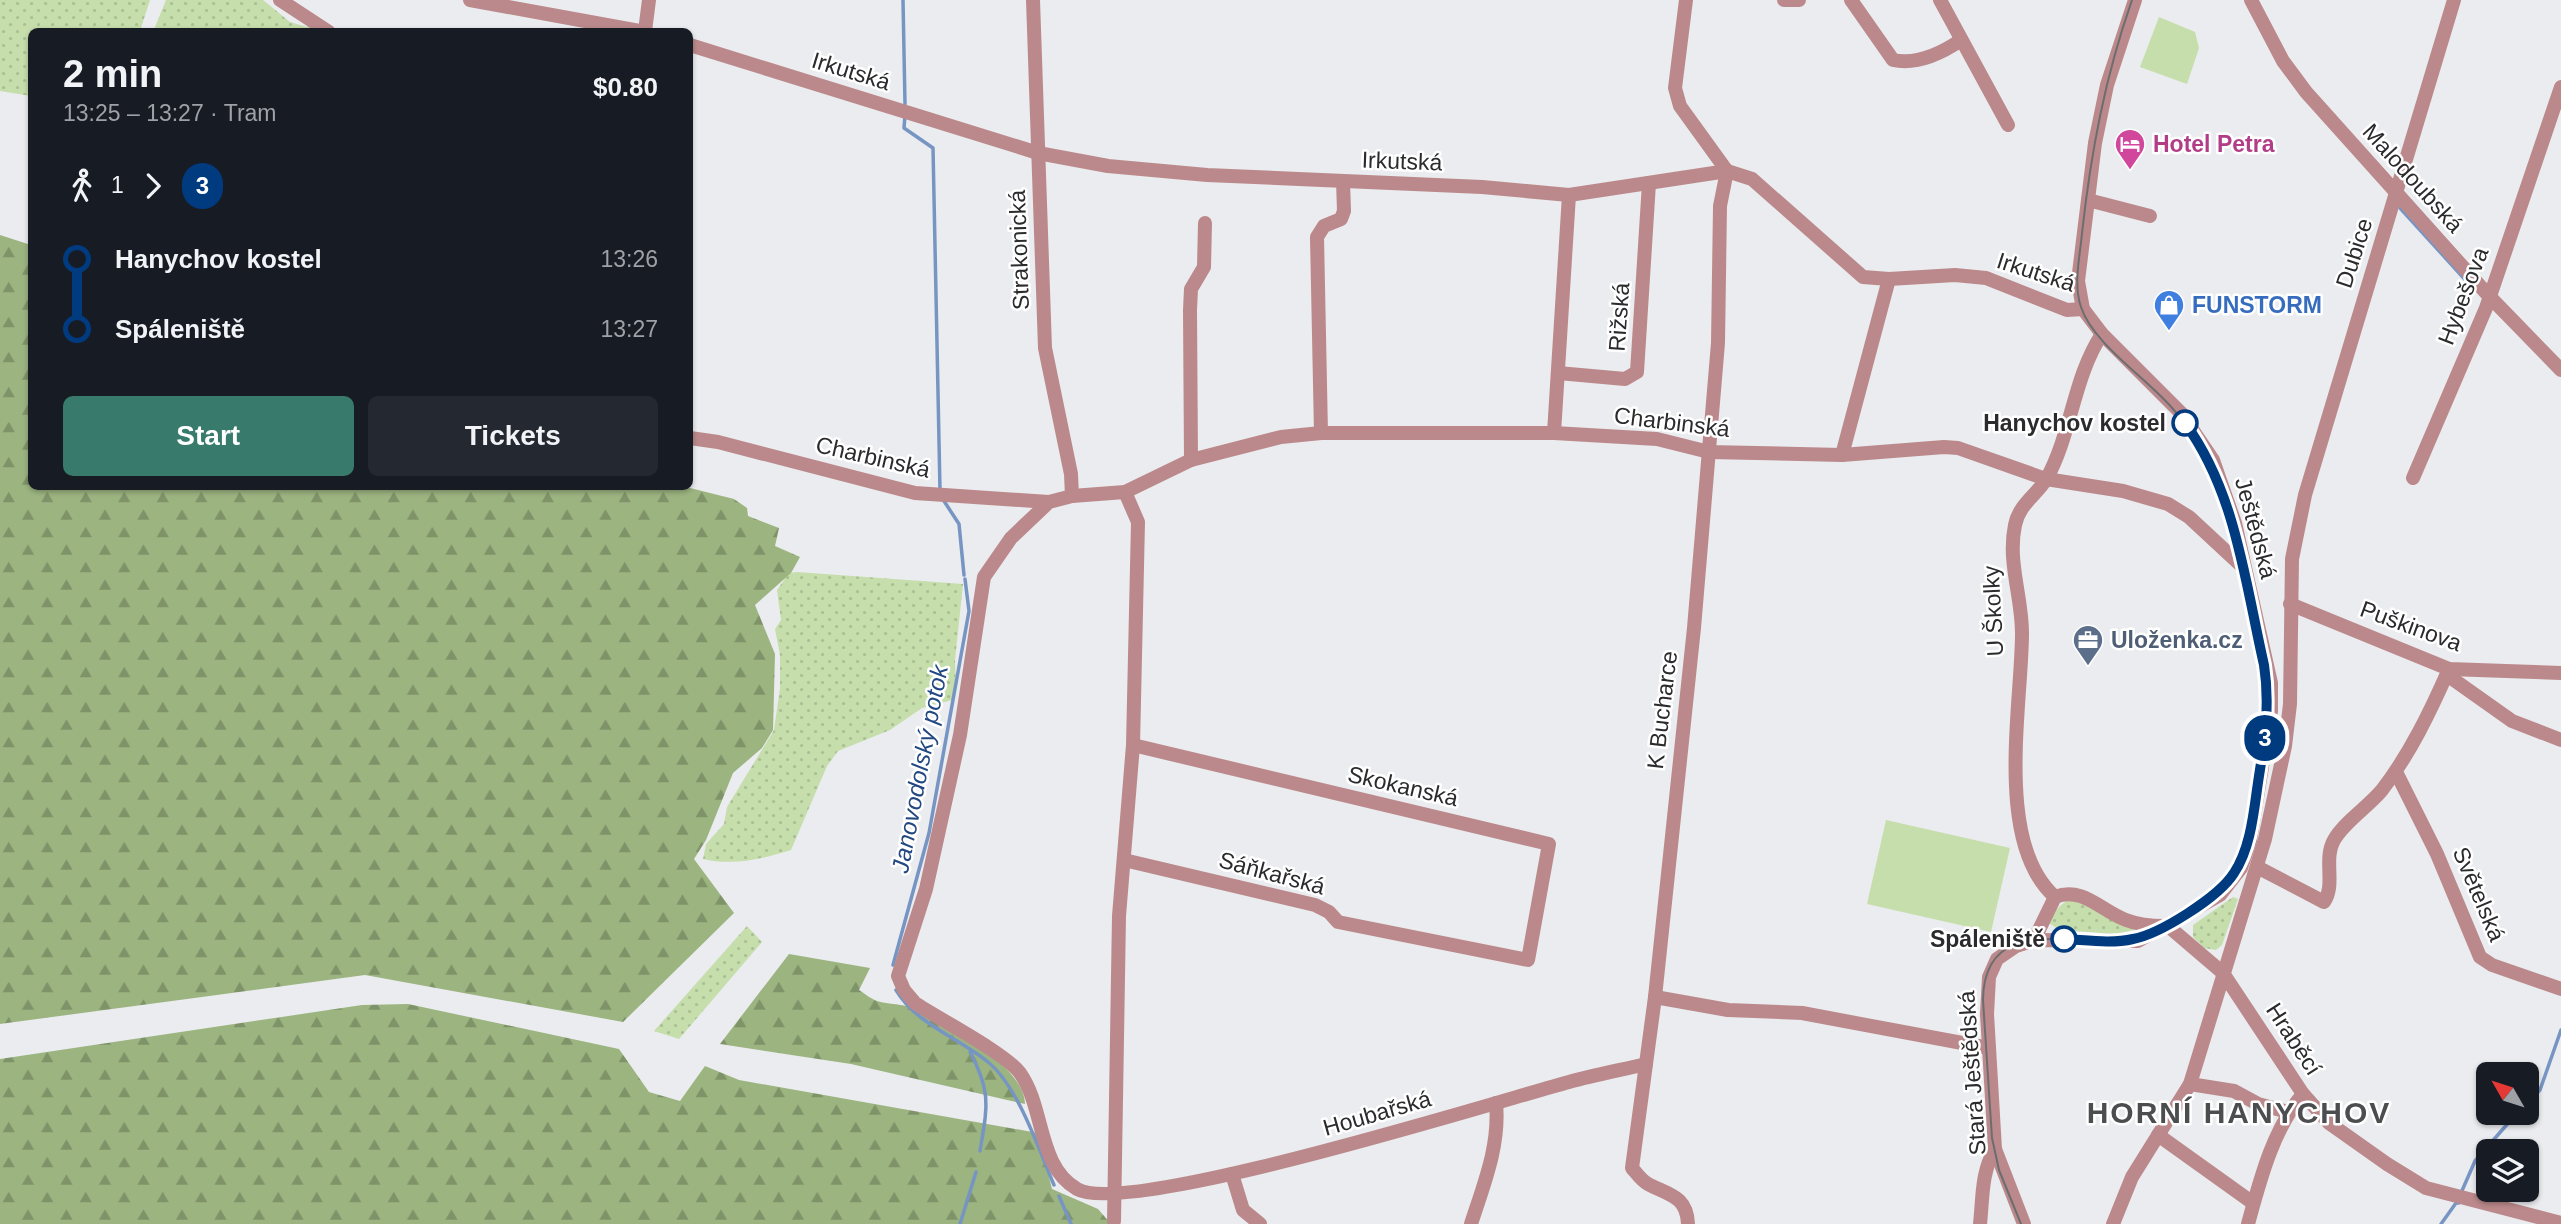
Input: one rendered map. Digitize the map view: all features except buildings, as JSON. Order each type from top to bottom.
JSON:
[{"type":"street","points":[[280,0],[323,28]]},
{"type":"street","points":[[470,0],[628,28]]},
{"type":"street","points":[[645,28],[649,0]]},
{"type":"street","name":"Strakonická","points":[[1033,0],[1045,348],[1071,474],[1072,496]]},
{"type":"street","points":[[1686,0],[1675,88],[1680,106],[1727,172]]},
{"type":"street","points":[[1784,0],[1799,0]]},
{"type":"street","points":[[1851,0],[1893,60],[1901,62],[1942,54],[1961,40]]},
{"type":"street","points":[[1940,0],[2008,125]]},
{"type":"street","points":[[2083,309],[2078,281],[2107,85],[2135,0]]},
{"type":"street","name":"Malodoubská","points":[[2251,0],[2283,61],[2306,92],[2489,296],[2561,370]]},
{"type":"street","name":"Dubice","points":[[2290,604],[2292,559],[2305,495],[2454,0]]},
{"type":"street","name":"Irkutská","points":[[693,46],[1038,153],[1121,167],[1207,175],[1482,187],[1569,195],[1727,172],[1752,179],[1863,277],[1889,279],[1955,275],[1986,278],[2067,310],[2083,309]]},
{"type":"street","name":"Hybešova","points":[[2413,478],[2489,296],[2561,87]]},
{"type":"street","name":"K Bucharce","points":[[1688,1224],[1685,1206],[1674,1194],[1645,1183],[1632,1168],[1654,997],[1694,628],[1718,343],[1720,206],[1727,172]]},
{"type":"street","points":[[1321,433],[1317,237],[1324,226],[1341,219],[1344,211],[1343,181]]},
{"type":"street","name":"Rižská","points":[[1558,373],[1625,379],[1637,372],[1649,183]]},
{"type":"street","points":[[1554,433],[1569,195]]},
{"type":"street","points":[[2088,200],[2150,216]]},
{"type":"street","points":[[1191,460],[1191,289],[1205,267],[1205,223]]},
{"type":"street","points":[[1842,456],[1889,279]]},
{"type":"street","name":"Ještědská","points":[[2083,309],[2102,334],[2181,413],[2213,460],[2235,523],[2270,683],[2270,710],[2250,841],[2241,868],[2220,895],[2168,926]]},
{"type":"street","name":"U Školky","points":[[2054,897],[2040,884],[2028,861],[2020,834],[2016,793],[2017,696],[2022,634],[2012,542],[2015,523],[2023,505],[2046,480],[2084,366],[2102,334]]},
{"type":"street","name":"Charbinská","points":[[693,439],[719,442],[915,493],[1049,502],[1072,496],[1125,492],[1191,460],[1281,438],[1321,433],[1554,433],[1657,439],[1709,452],[1842,456],[1958,448],[2046,480],[2123,491],[2168,503],[2189,517],[2244,568]]},
{"type":"street","points":[[1114,1221],[1119,916],[1133,745],[1138,522],[1125,492]]},
{"type":"street","name":"Houbařská","points":[[1049,502],[1011,538],[984,577],[960,734],[926,889],[898,975],[904,990],[915,1003],[1001,1057],[1019,1072],[1030,1092],[1051,1160],[1064,1181],[1093,1196],[1232,1174],[1646,1064]]},
{"type":"street","name":"Puškinova","points":[[2290,604],[2448,671],[2561,673]]},
{"type":"street","name":"Ještědská","points":[[2113,1224],[2132,1177],[2190,1084],[2257,867],[2285,746],[2290,704],[2290,604]]},
{"type":"street","points":[[2257,867],[2324,902],[2329,895],[2329,851],[2336,836],[2368,808],[2396,772],[2448,671],[2512,721],[2561,740]]},
{"type":"street","name":"Skokanská","points":[[1133,745],[1549,844],[1528,960]]},
{"type":"street","name":"Světelská","points":[[2396,772],[2438,853],[2480,957],[2492,965],[2561,989]]},
{"type":"street","name":"Sáňkařská","points":[[1124,860],[1315,905],[1329,912],[1338,922],[1528,960]]},
{"type":"street","points":[[2034,940],[2054,897],[2066,892],[2087,897],[2126,920],[2146,926],[2168,926],[2223,973]]},
{"type":"street","name":"Stará Ještědská","points":[[2024,1224],[1995,1149],[1989,1048],[1989,977],[1997,959],[2016,946],[2034,940],[2138,941],[2168,926]]},
{"type":"street","name":"Hraběcí","points":[[2223,973],[2303,1094],[2329,1123],[2426,1188],[2561,1223]]},
{"type":"street","points":[[1654,997],[1728,1010],[1802,1013],[1989,1048]]},
{"type":"street","points":[[2190,1084],[2234,1091],[2258,1104],[2288,1112]]},
{"type":"street","points":[[2248,1224],[2253,1203],[2288,1112],[2303,1094]]},
{"type":"street","points":[[1471,1224],[1496,1144],[1499,1129],[1496,1103]]},
{"type":"street","points":[[2158,1135],[2253,1203]]},
{"type":"street","points":[[1980,1224],[1983,1181],[1987,1163],[1995,1149]]},
{"type":"street","points":[[1232,1174],[1243,1210],[1260,1224]]},
{"type":"green space","points":[[0,0],[150,0],[141,28],[28,28],[28,96],[0,91]]},
{"type":"green space","points":[[166,0],[263,0],[290,22],[313,28],[155,28]]},
{"type":"green space","points":[[2159,17],[2195,32],[2199,48],[2187,84],[2140,67]]},
{"type":"green space","points":[[0,235],[28,244],[28,490],[693,489],[734,499],[747,508],[748,516],[779,528],[775,546],[800,557],[791,573],[755,605],[775,654],[773,730],[762,748],[733,773],[706,840],[694,859],[734,913],[623,1022],[365,975],[0,1024]]},
{"type":"green space","points":[[789,573],[963,584],[955,660],[956,691],[952,700],[922,708],[890,730],[838,751],[827,766],[791,850],[747,860],[725,862],[703,859],[706,844],[724,824],[727,807],[774,730],[780,688],[780,655],[775,629],[781,620],[777,590]]},
{"type":"green space","points":[[1886,820],[2010,848],[1991,932],[1867,904]]},
{"type":"green space","points":[[2233,897],[2238,899],[2222,945],[2216,950],[2204,948],[2193,937],[2193,925]]},
{"type":"green space","points":[[2074,898],[2139,929],[2114,934],[2059,930],[2049,923],[2058,908]]},
{"type":"green space","points":[[747,926],[762,942],[679,1039],[654,1031]]},
{"type":"green space","points":[[789,954],[870,968],[859,990],[877,1001],[914,1009],[981,1048],[1012,1075],[1021,1089],[1025,1104],[851,1064],[720,1044]]},
{"type":"green space","points":[[408,1004],[619,1049],[649,1092],[680,1101],[705,1066],[739,1080],[1038,1133],[1052,1189],[1098,1209],[1111,1224],[0,1224],[0,1059],[362,1005]]},
{"type":"waterway","name":"Janovodolský potok","points":[[903,0],[905,104]]},
{"type":"waterway","name":"Janovodolský potok","points":[[905,115],[904,128],[933,148],[940,490]]},
{"type":"waterway","points":[[2400,208],[2470,285]]},
{"type":"waterway","name":"Janovodolský potok","points":[[944,501],[959,524],[964,575]]},
{"type":"waterway","name":"Janovodolský potok","points":[[893,965],[929,833],[969,611],[965,579]]},
{"type":"waterway","name":"Janovodolský potok","points":[[896,990],[926,1022],[976,1053],[999,1073],[1027,1119],[1054,1185]]},
{"type":"waterway","points":[[2539,1091],[2561,1030]]},
{"type":"waterway","points":[[970,1052],[985,1090],[980,1151]]},
{"type":"waterway","points":[[2461,1193],[2475,1161],[2506,1125]]},
{"type":"waterway","points":[[960,1224],[976,1172]]},
{"type":"waterway","name":"Janovodolský potok","points":[[1059,1196],[1071,1224]]},
{"type":"waterway","points":[[2441,1224],[2456,1203],[2459,1203]]},
{"type":"tram line","points":[[2021,1224],[1999,1170],[1992,1138],[1983,1000],[1987,973],[1998,955],[2015,945],[2035,940],[2106,941],[2140,937],[2185,915],[2214,895],[2233,875],[2247,845],[2256,811],[2265,741],[2267,703],[2260,649],[2237,544],[2213,473],[2189,430],[2173,409],[2109,348],[2087,321],[2079,298],[2077,280],[2095,144],[2114,58],[2132,0]]},
{"type":"tram line","name":"3","points":[[2064,939],[2130,940],[2165,926],[2218,891],[2230,879],[2243,854],[2250,827],[2267,719],[2268,691],[2264,665],[2228,507],[2210,463],[2185,423]]},
{"type":"place","name":"Hotel Petra","points":[[2130,171]]},
{"type":"place","name":"FUNSTORM","points":[[2169,332]]},
{"type":"place","name":"Hanychov kostel","points":[[2185,423]]},
{"type":"place","name":"Uloženka.cz","points":[[2088,667]]},
{"type":"place","name":"Spáleniště","points":[[2064,939]]},
{"type":"district","name":"HORNÍ HANYCHOV","points":[[2239,1113]]}]
